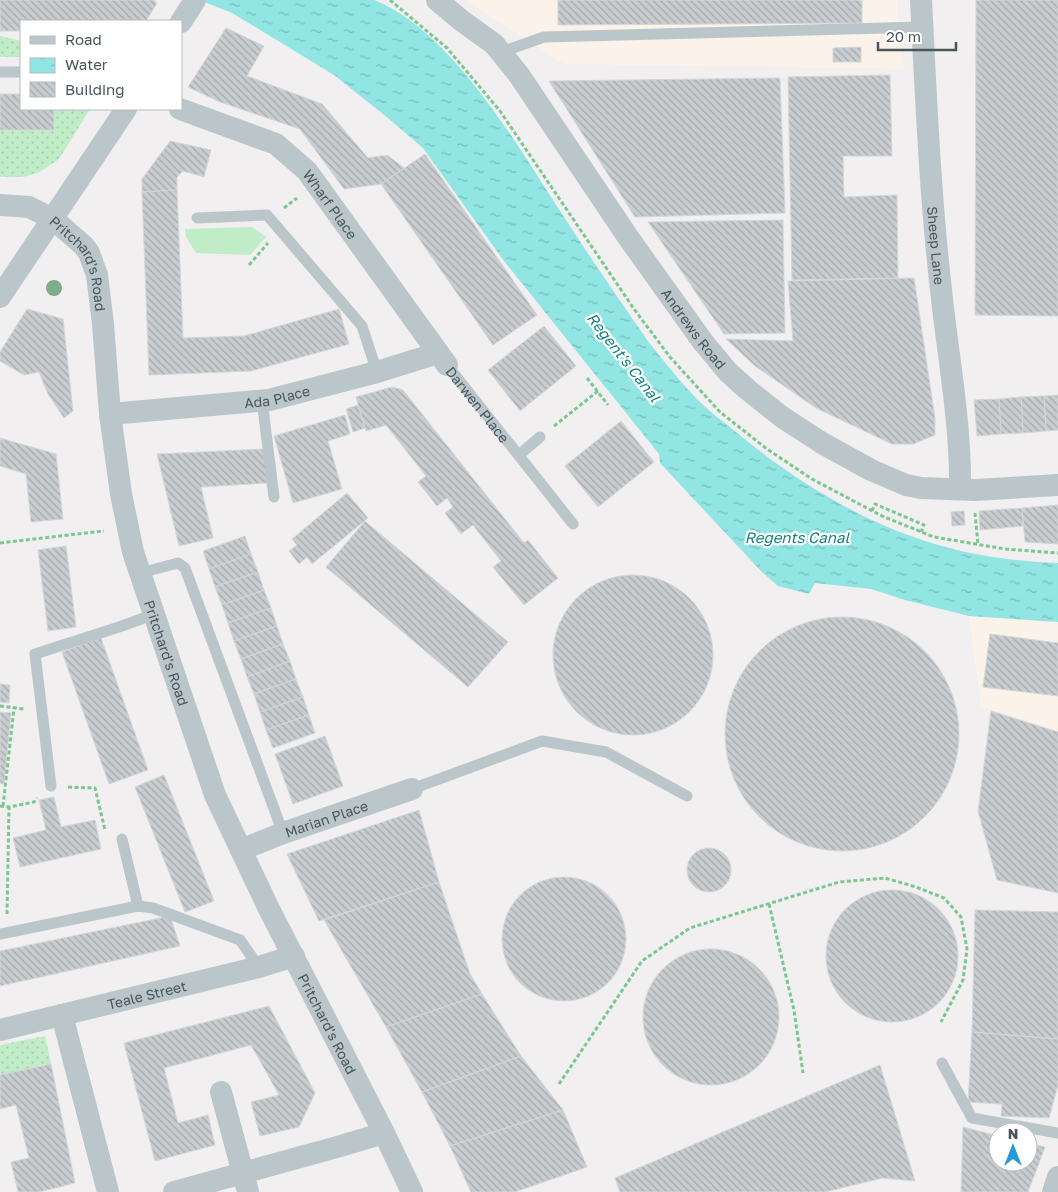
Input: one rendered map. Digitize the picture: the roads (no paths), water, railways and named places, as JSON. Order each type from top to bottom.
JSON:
[{"type":"street","name":"Andrews Road","points":[[437,0],[494,44],[504,56],[678,309],[703,342],[728,372],[782,417],[822,443],[871,470],[906,485],[921,488],[960,490],[1058,486]]},
{"type":"street","name":"Sheep Lane","points":[[921,0],[930,179],[941,292],[954,390],[960,490]]},
{"type":"street","name":"Pritchard's Road","points":[[125,110],[53,220],[90,253],[97,275],[110,414],[121,494],[133,552],[215,795],[269,909],[384,1133],[412,1192]]},
{"type":"street","name":"Wharf Place","points":[[182,110],[276,144],[293,157],[307,171],[442,359]]},
{"type":"street","points":[[0,205],[28,208],[53,220],[0,297]]},
{"type":"street","name":"Ada Place","points":[[110,414],[262,400],[377,372],[442,359]]},
{"type":"street","name":"Marian Place","points":[[241,850],[283,833],[412,789]]},
{"type":"street","name":"Teale Street","points":[[0,1030],[294,956]]},
{"type":"street","points":[[62,1014],[108,1192]]},
{"type":"street","points":[[221,1092],[245,1182]]},
{"type":"street","points":[[174,1192],[245,1182],[337,1147],[384,1133]]},
{"type":"street","points":[[1054,1192],[1058,1177]]},
{"type":"lane","points":[[504,56],[510,49],[544,37],[922,27]]},
{"type":"lane","points":[[0,72],[20,72]]},
{"type":"lane","points":[[197,218],[267,215],[362,326],[377,372]]},
{"type":"lane","name":"Darwen Place","points":[[442,359],[573,524]]},
{"type":"lane","points":[[262,400],[274,497]]},
{"type":"lane","name":"Darwen Place","points":[[518,455],[540,437]]},
{"type":"lane","points":[[140,573],[178,563],[185,568],[283,833]]},
{"type":"lane","points":[[51,786],[35,654],[119,628],[155,614]]},
{"type":"lane","points":[[412,789],[542,741],[606,752],[687,796]]},
{"type":"lane","points":[[122,839],[138,906]]},
{"type":"lane","points":[[3,933],[138,906],[153,908],[240,940],[259,966]]},
{"type":"lane","points":[[942,1062],[972,1118],[1058,1133]]},
{"type":"water","name":"Regents Canal","points":[[199,0],[374,0],[403,15],[431,37],[457,64],[482,95],[647,340],[703,405],[755,448],[806,484],[861,515],[890,528],[919,539],[975,554],[1058,563],[1058,622],[969,616],[905,600],[871,589],[815,583],[809,594],[778,586],[761,571],[660,463],[659,454],[504,261],[423,148],[334,75],[232,13]]},
{"type":"water label","name":"Regent's Canal","points":[[624,357]]}]
